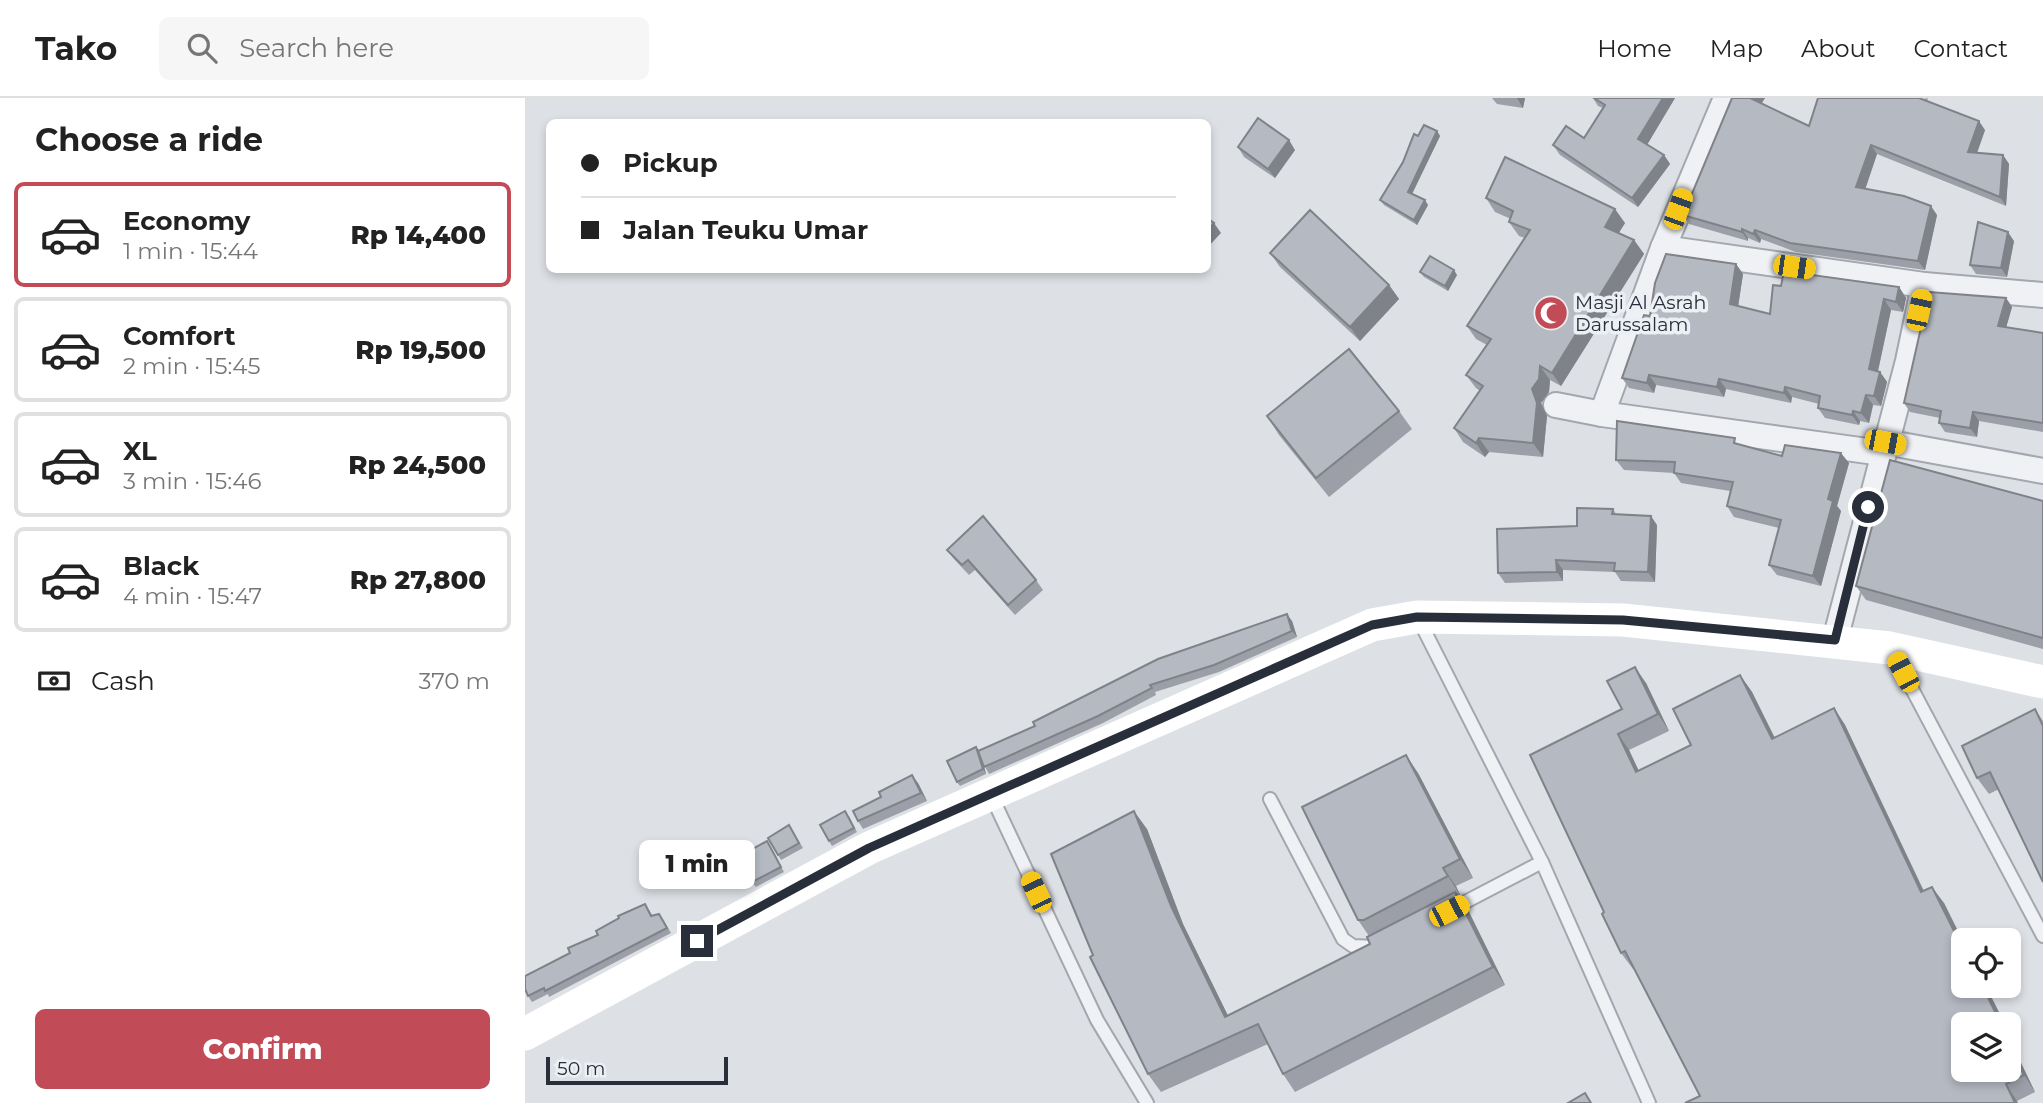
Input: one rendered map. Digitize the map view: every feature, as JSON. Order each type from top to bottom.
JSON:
[{"type":"main road","points":[[525,1034],[869,848],[1372,625],[1417,617],[1623,620],[1835,640],[1891,648],[2043,682]]},
{"type":"street","points":[[1602,414],[1663,248],[1725,98]]},
{"type":"street","points":[[1663,248],[1924,285],[2043,295]]},
{"type":"street","points":[[1835,640],[1883,448],[1908,361],[1924,285]]},
{"type":"street","points":[[1556,405],[1602,414],[1883,448],[2043,471]]},
{"type":"lane","points":[[1417,617],[1542,862],[1649,1103]]},
{"type":"lane","points":[[1891,648],[2043,936]]},
{"type":"lane","points":[[991,794],[1097,1020],[1147,1103]]},
{"type":"lane","points":[[1270,799],[1343,939],[1353,946],[1370,949],[1390,941]]},
{"type":"lane","points":[[1437,917],[1542,862]]},
{"type":"building","points":[[1594,98],[1663,98],[1638,139],[1664,155],[1632,198],[1553,145],[1566,126],[1584,138],[1605,105]]},
{"type":"building","points":[[1732,98],[1753,98],[1809,126],[1818,98],[1919,98],[1979,121],[1968,152],[2003,155],[2000,197],[1871,145],[1856,187],[1904,196],[1931,206],[1918,261],[1790,243],[1755,230],[1753,234],[1742,229],[1742,232],[1683,215]]},
{"type":"building","points":[[1258,118],[1289,140],[1268,169],[1238,147]]},
{"type":"building","points":[[1424,125],[1437,131],[1408,192],[1425,200],[1414,220],[1380,200],[1403,162],[1414,134],[1418,136]]},
{"type":"building","points":[[1505,157],[1615,209],[1605,227],[1634,240],[1552,373],[1540,366],[1539,379],[1532,389],[1537,403],[1533,443],[1479,438],[1476,443],[1454,428],[1483,386],[1466,375],[1491,339],[1467,326],[1530,230],[1509,222],[1513,211],[1486,198]]},
{"type":"building","points":[[1310,210],[1389,285],[1350,327],[1270,253]]},
{"type":"building","points":[[1978,222],[2008,232],[2001,268],[1970,265]]},
{"type":"building","points":[[1666,254],[1736,264],[1730,304],[1770,314],[1773,285],[1781,286],[1784,271],[1899,287],[1896,302],[1884,299],[1869,369],[1880,372],[1874,396],[1866,395],[1861,413],[1853,411],[1852,415],[1818,408],[1820,396],[1785,387],[1784,393],[1719,379],[1717,387],[1649,375],[1647,383],[1622,378],[1644,315],[1650,316],[1655,283]]},
{"type":"building","points":[[1430,256],[1454,270],[1445,286],[1420,272]]},
{"type":"building","points":[[1929,292],[2006,298],[1998,326],[2043,333],[2043,423],[1973,412],[1970,428],[1939,423],[1941,411],[1904,403]]},
{"type":"building","points":[[1349,349],[1399,411],[1316,478],[1267,416]]},
{"type":"building","points":[[1617,421],[1735,438],[1734,443],[1782,456],[1785,445],[1841,453],[1828,499],[1833,501],[1813,576],[1769,565],[1781,520],[1727,506],[1733,482],[1674,473],[1675,462],[1616,460]]},
{"type":"building","points":[[1890,460],[2043,501],[2043,638],[1856,586]]},
{"type":"building","points":[[1577,508],[1613,509],[1612,514],[1651,516],[1648,572],[1614,571],[1615,563],[1556,560],[1557,572],[1498,573],[1497,529],[1577,526]]},
{"type":"building","points":[[983,516],[1036,580],[1008,605],[968,560],[962,565],[947,550]]},
{"type":"building","points":[[1287,614],[1292,631],[1214,665],[1150,685],[1152,688],[1098,716],[984,767],[978,751],[1035,726],[1033,722],[1158,659]]},
{"type":"building","points":[[1635,667],[1658,714],[1618,734],[1636,772],[1691,745],[1673,709],[1740,675],[1772,739],[1834,708],[1921,892],[1932,887],[1952,928],[1951,998],[1988,998],[1995,1012],[1951,1012],[1951,1082],[2010,1082],[2006,1084],[2015,1103],[1685,1103],[1700,1096],[1625,951],[1621,953],[1530,755],[1622,709],[1607,681]]},
{"type":"building","points":[[2035,709],[2043,726],[2043,882],[1990,772],[1977,778],[1962,746]]},
{"type":"building","points":[[976,747],[983,769],[957,782],[947,761]]},
{"type":"building","points":[[1406,755],[1460,859],[1443,868],[1448,876],[1364,920],[1358,920],[1302,807]]},
{"type":"building","points":[[912,775],[921,793],[858,821],[853,811],[881,797],[879,792]]},
{"type":"building","points":[[845,811],[854,828],[829,841],[820,825]]},
{"type":"building","points":[[1134,811],[1171,906],[1225,1017],[1370,944],[1367,937],[1455,892],[1493,967],[1283,1074],[1258,1024],[1148,1074],[1090,957],[1093,955],[1051,854]]},
{"type":"building","points":[[789,825],[799,843],[778,855],[768,838]]},
{"type":"building","points":[[767,841],[781,867],[752,882],[738,857]]},
{"type":"building","points":[[645,904],[651,916],[659,914],[667,928],[545,991],[544,988],[528,996],[525,976],[570,953],[568,948],[598,935],[596,931],[619,918],[618,916]]},
{"type":"building","points":[[1585,1093],[1591,1103],[1568,1103]]},
{"type":"place","name":"Masji Al Asrah Darussalam","points":[[1551,313]]},
{"type":"route","points":[[697,941],[869,848],[1372,625],[1417,617],[1623,620],[1835,640],[1868,507]]}]
